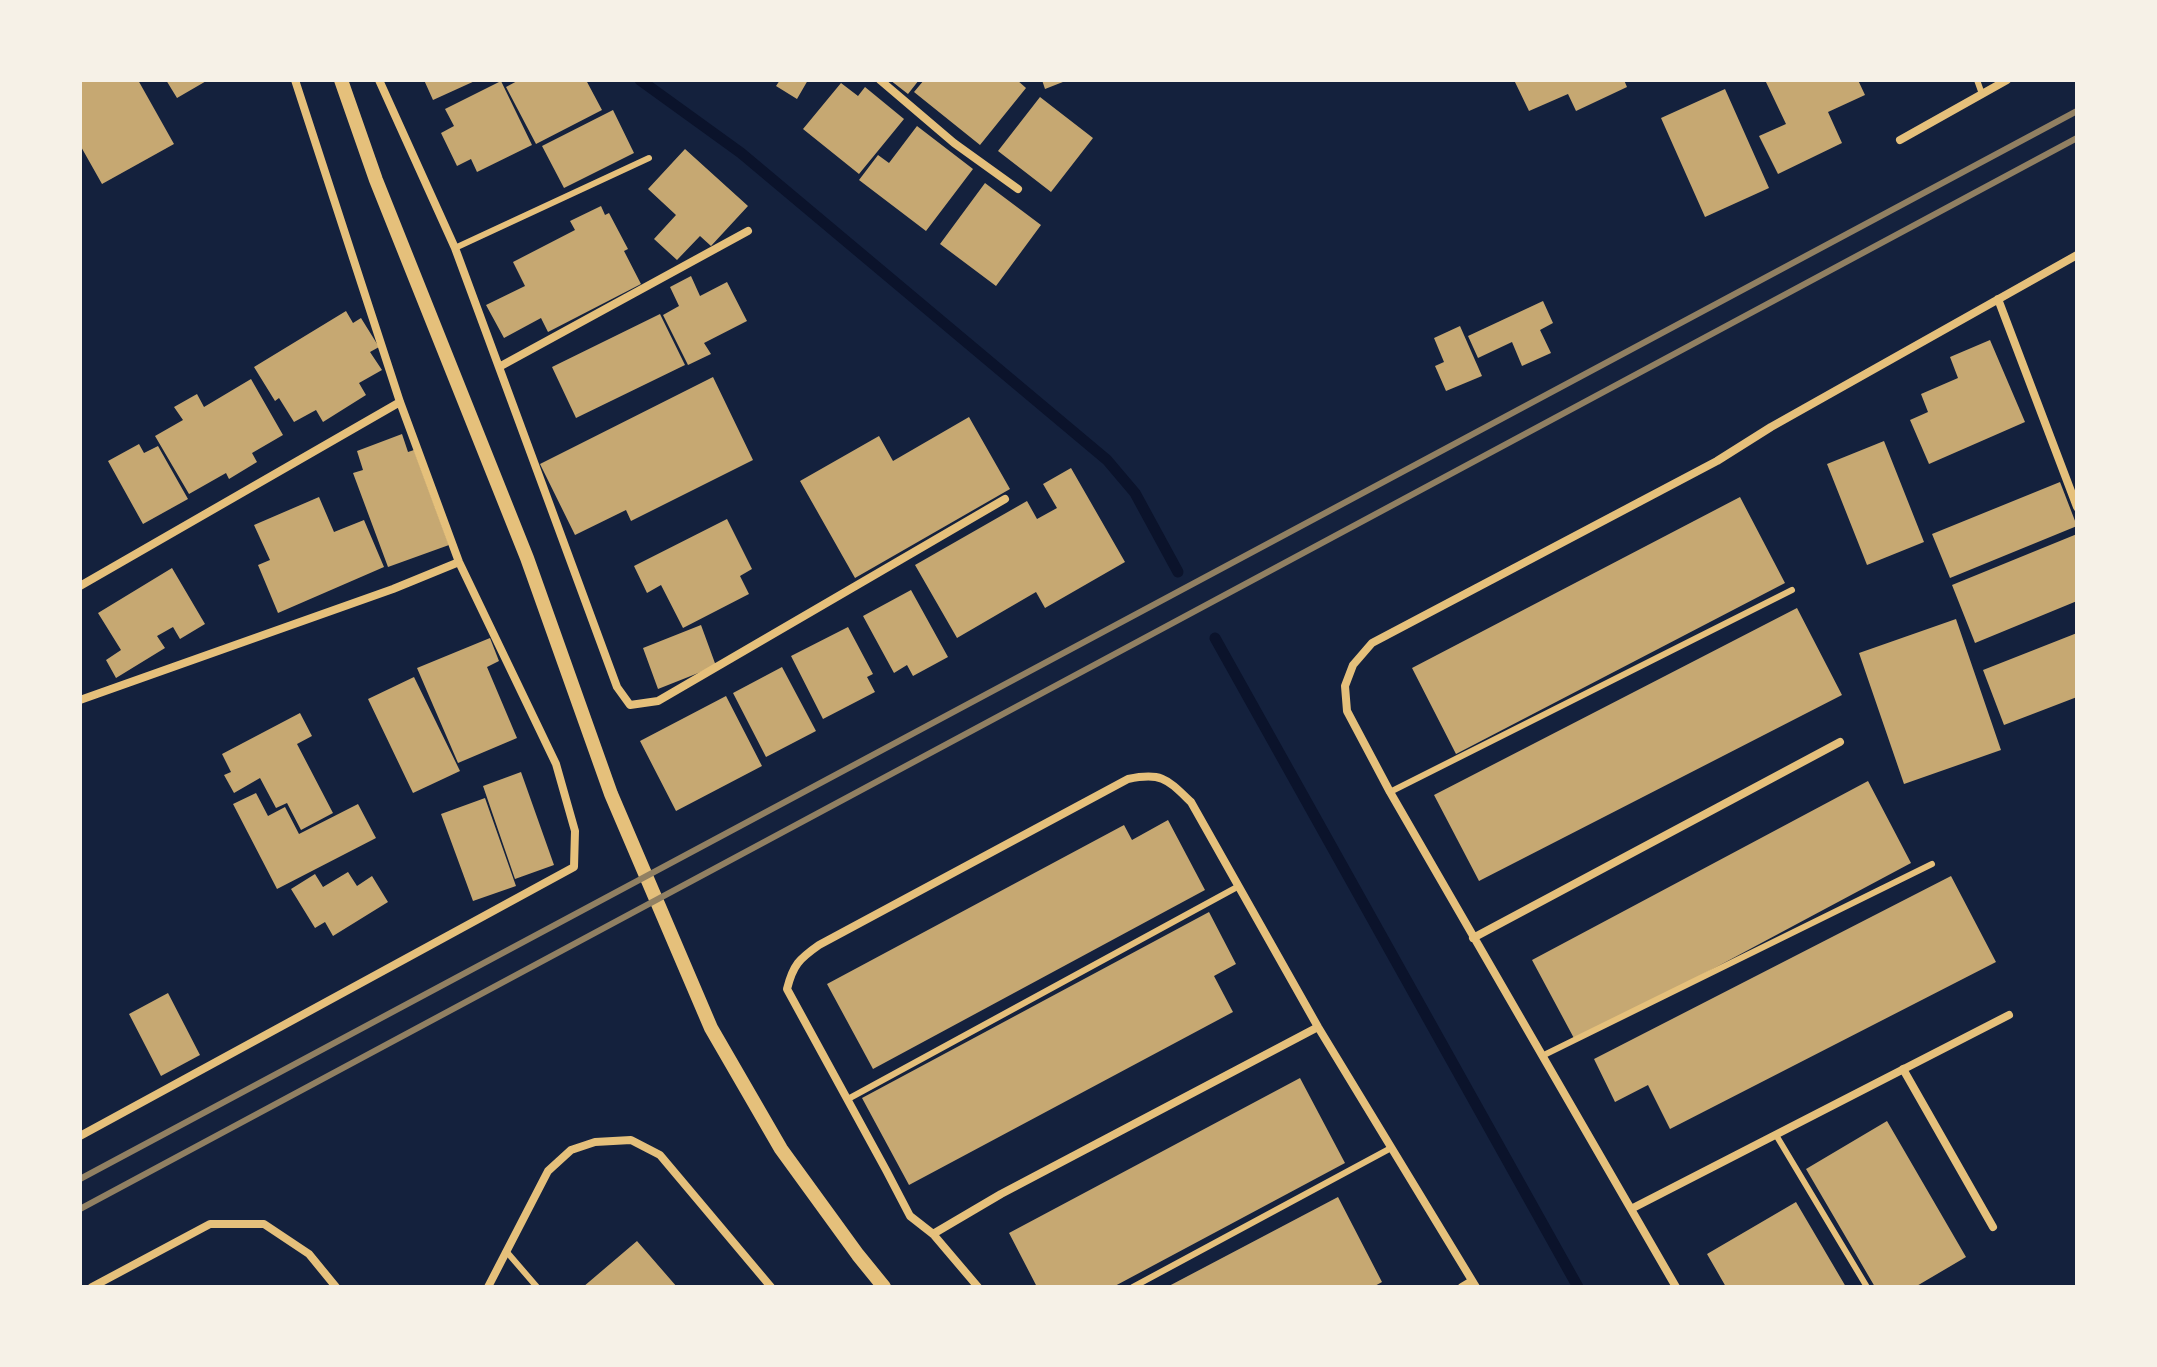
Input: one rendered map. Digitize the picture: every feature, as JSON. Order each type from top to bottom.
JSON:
[{"type":"street","points":[[80,1136],[574,867],[575,831],[556,764],[459,562],[400,402],[295,80]]},
{"type":"street","points":[[341,80],[376,180],[527,558],[611,794],[711,1028],[781,1149],[884,1287]]},
{"type":"street","points":[[379,80],[455,248],[617,687],[630,705],[658,701],[1005,499]]},
{"type":"street","points":[[880,80],[954,143],[1018,189]]},
{"type":"street","points":[[1900,140],[2007,80]]},
{"type":"street","points":[[499,367],[748,231]]},
{"type":"street","points":[[1676,1287],[1473,938],[1347,711],[1345,686],[1353,665],[1372,643],[1717,461],[1771,427],[2077,255]]},
{"type":"street","points":[[1998,299],[2077,507]]},
{"type":"street","points":[[80,586],[400,402]]},
{"type":"street","points":[[80,700],[393,589],[459,562]]},
{"type":"street","points":[[1473,938],[1840,742]]},
{"type":"street","points":[[978,1287],[933,1234],[910,1216],[787,989],[791,971],[801,958],[819,945],[1128,779],[1150,775],[1169,781],[1191,802],[1318,1027],[1474,1284],[1462,1287]]},
{"type":"street","points":[[1631,1209],[2009,1015]]},
{"type":"street","points":[[933,1234],[1001,1194],[1318,1027]]},
{"type":"street","points":[[1903,1069],[1993,1227]]},
{"type":"street","points":[[488,1287],[548,1171],[571,1150],[595,1142],[631,1140],[660,1155],[771,1287]]},
{"type":"street","points":[[92,1287],[210,1224],[264,1224],[309,1254],[336,1287]]},
{"type":"lane","points":[[1977,80],[1982,94]]},
{"type":"lane","points":[[455,248],[649,158]]},
{"type":"lane","points":[[1390,792],[1792,590]]},
{"type":"lane","points":[[1542,1056],[1932,864]]},
{"type":"lane","points":[[848,1099],[1239,886]]},
{"type":"lane","points":[[1776,1135],[1867,1287]]},
{"type":"lane","points":[[1133,1287],[1391,1148]]},
{"type":"lane","points":[[506,1251],[537,1287]]},
{"type":"building","points":[[80,80],[138,80],[174,144],[102,184],[80,145]]},
{"type":"building","points":[[166,80],[208,80],[177,98]]},
{"type":"building","points":[[424,80],[477,80],[433,100]]},
{"type":"building","points":[[519,80],[586,80],[602,110],[536,144],[506,87]]},
{"type":"building","points":[[780,80],[808,80],[797,99],[776,86]]},
{"type":"building","points":[[890,80],[919,80],[908,94]]},
{"type":"building","points":[[924,80],[1017,80],[1026,88],[980,145],[914,92]]},
{"type":"building","points":[[1042,80],[1068,80],[1045,89]]},
{"type":"building","points":[[1514,80],[1624,80],[1627,87],[1576,111],[1568,94],[1529,111]]},
{"type":"building","points":[[1765,80],[1858,80],[1865,95],[1828,112],[1842,143],[1778,174],[1759,136],[1786,124]]},
{"type":"building","points":[[501,81],[532,145],[477,172],[471,159],[457,166],[441,133],[454,126],[445,109]]},
{"type":"building","points":[[841,83],[858,96],[865,87],[904,119],[859,174],[803,129]]},
{"type":"building","points":[[1725,89],[1769,188],[1705,217],[1661,118]]},
{"type":"building","points":[[1040,97],[1093,138],[1051,192],[998,151]]},
{"type":"building","points":[[613,110],[634,153],[564,188],[542,146]]},
{"type":"building","points":[[917,126],[973,169],[926,231],[859,180],[878,155],[889,163]]},
{"type":"building","points":[[685,149],[748,206],[711,246],[700,236],[677,260],[654,239],[676,215],[648,189]]},
{"type":"building","points":[[985,183],[1041,225],[996,286],[940,244]]},
{"type":"building","points":[[601,206],[605,215],[609,213],[628,249],[624,251],[641,284],[548,332],[541,318],[504,338],[486,305],[525,286],[513,262],[575,230],[570,221]]},
{"type":"building","points":[[691,276],[700,296],[727,282],[747,321],[704,343],[711,354],[688,365],[663,315],[679,306],[670,287]]},
{"type":"building","points":[[1543,301],[1553,323],[1540,330],[1551,353],[1522,366],[1512,342],[1478,358],[1468,336]]},
{"type":"building","points":[[346,311],[353,323],[361,318],[379,347],[370,352],[382,370],[359,383],[366,395],[323,422],[316,410],[294,422],[279,398],[275,401],[254,367]]},
{"type":"building","points":[[660,314],[685,365],[576,418],[552,367]]},
{"type":"building","points":[[1460,326],[1482,376],[1446,391],[1435,366],[1444,362],[1434,338]]},
{"type":"building","points":[[1990,340],[2025,422],[1929,464],[1910,420],[1928,412],[1921,394],[1958,378],[1950,357]]},
{"type":"building","points":[[713,377],[753,460],[631,521],[626,510],[575,535],[540,464]]},
{"type":"building","points":[[251,379],[283,435],[252,453],[257,462],[229,479],[226,473],[189,494],[155,436],[183,420],[174,407],[197,394],[204,407]]},
{"type":"building","points":[[969,417],[1010,489],[855,578],[800,481],[879,436],[893,461]]},
{"type":"building","points":[[402,434],[408,452],[414,450],[449,545],[388,567],[353,473],[363,470],[357,451]]},
{"type":"building","points":[[1884,441],[1924,542],[1867,565],[1827,464]]},
{"type":"building","points":[[139,444],[144,453],[158,446],[188,499],[143,524],[108,461]]},
{"type":"building","points":[[1071,468],[1125,562],[1045,608],[1036,592],[957,638],[915,565],[1027,501],[1037,519],[1057,508],[1043,484]]},
{"type":"building","points":[[2060,482],[2077,526],[1950,578],[1932,534]]},
{"type":"building","points":[[319,497],[334,532],[364,520],[384,567],[278,613],[258,565],[270,560],[254,525]]},
{"type":"building","points":[[1740,497],[1785,583],[1456,754],[1412,668]]},
{"type":"building","points":[[727,519],[752,569],[740,576],[749,594],[683,628],[661,585],[647,593],[634,566]]},
{"type":"building","points":[[2077,534],[2077,601],[1975,643],[1952,585]]},
{"type":"building","points":[[172,568],[205,624],[180,639],[173,627],[157,636],[165,648],[116,678],[106,660],[121,650],[98,613]]},
{"type":"building","points":[[911,590],[948,657],[913,676],[907,665],[894,673],[863,616]]},
{"type":"building","points":[[1797,608],[1842,695],[1479,881],[1434,795]]},
{"type":"building","points":[[1956,619],[2001,750],[1904,784],[1859,653]]},
{"type":"building","points":[[701,625],[716,666],[658,689],[643,648]]},
{"type":"building","points":[[848,627],[873,674],[867,677],[875,692],[823,719],[791,656]]},
{"type":"building","points":[[2077,633],[2077,697],[2004,725],[1983,670]]},
{"type":"building","points":[[490,638],[499,661],[487,667],[517,738],[458,763],[417,668]]},
{"type":"building","points":[[782,667],[816,731],[766,757],[733,693]]},
{"type":"building","points":[[414,677],[460,771],[413,793],[368,699]]},
{"type":"building","points":[[726,696],[762,766],[676,811],[640,741]]},
{"type":"building","points":[[300,713],[312,736],[297,744],[333,813],[301,830],[287,803],[276,808],[260,778],[234,793],[224,775],[231,772],[222,754]]},
{"type":"building","points":[[521,772],[554,865],[515,879],[483,786]]},
{"type":"building","points":[[1868,781],[1911,863],[1576,1042],[1532,960]]},
{"type":"building","points":[[256,793],[268,816],[285,807],[299,834],[358,804],[376,838],[277,889],[233,804]]},
{"type":"building","points":[[485,798],[516,886],[473,901],[441,814]]},
{"type":"building","points":[[1168,820],[1205,890],[873,1069],[827,984],[1124,825],[1132,840]]},
{"type":"building","points":[[348,872],[357,886],[372,876],[388,902],[333,936],[325,922],[315,928],[291,889],[315,874],[323,887]]},
{"type":"building","points":[[1951,876],[1996,962],[1670,1129],[1648,1085],[1615,1102],[1594,1059]]},
{"type":"building","points":[[1209,912],[1236,964],[1214,976],[1233,1012],[909,1185],[862,1098]]},
{"type":"building","points":[[168,993],[200,1055],[161,1076],[129,1014]]},
{"type":"building","points":[[1300,1078],[1345,1163],[1113,1287],[1037,1287],[1009,1233]]},
{"type":"building","points":[[1887,1121],[1966,1257],[1915,1287],[1875,1287],[1806,1169]]},
{"type":"building","points":[[1338,1197],[1382,1282],[1373,1287],[1167,1287]]},
{"type":"building","points":[[1796,1202],[1846,1287],[1726,1287],[1707,1254]]},
{"type":"building","points":[[637,1241],[677,1287],[583,1287]]},
{"type":"waterway","points":[[640,80],[741,153],[1107,460],[1135,493],[1178,572]]},
{"type":"waterway","points":[[1215,638],[1578,1287]]},
{"type":"railway","points":[[80,1179],[2077,111]]},
{"type":"railway","points":[[80,1209],[2077,138]]}]
